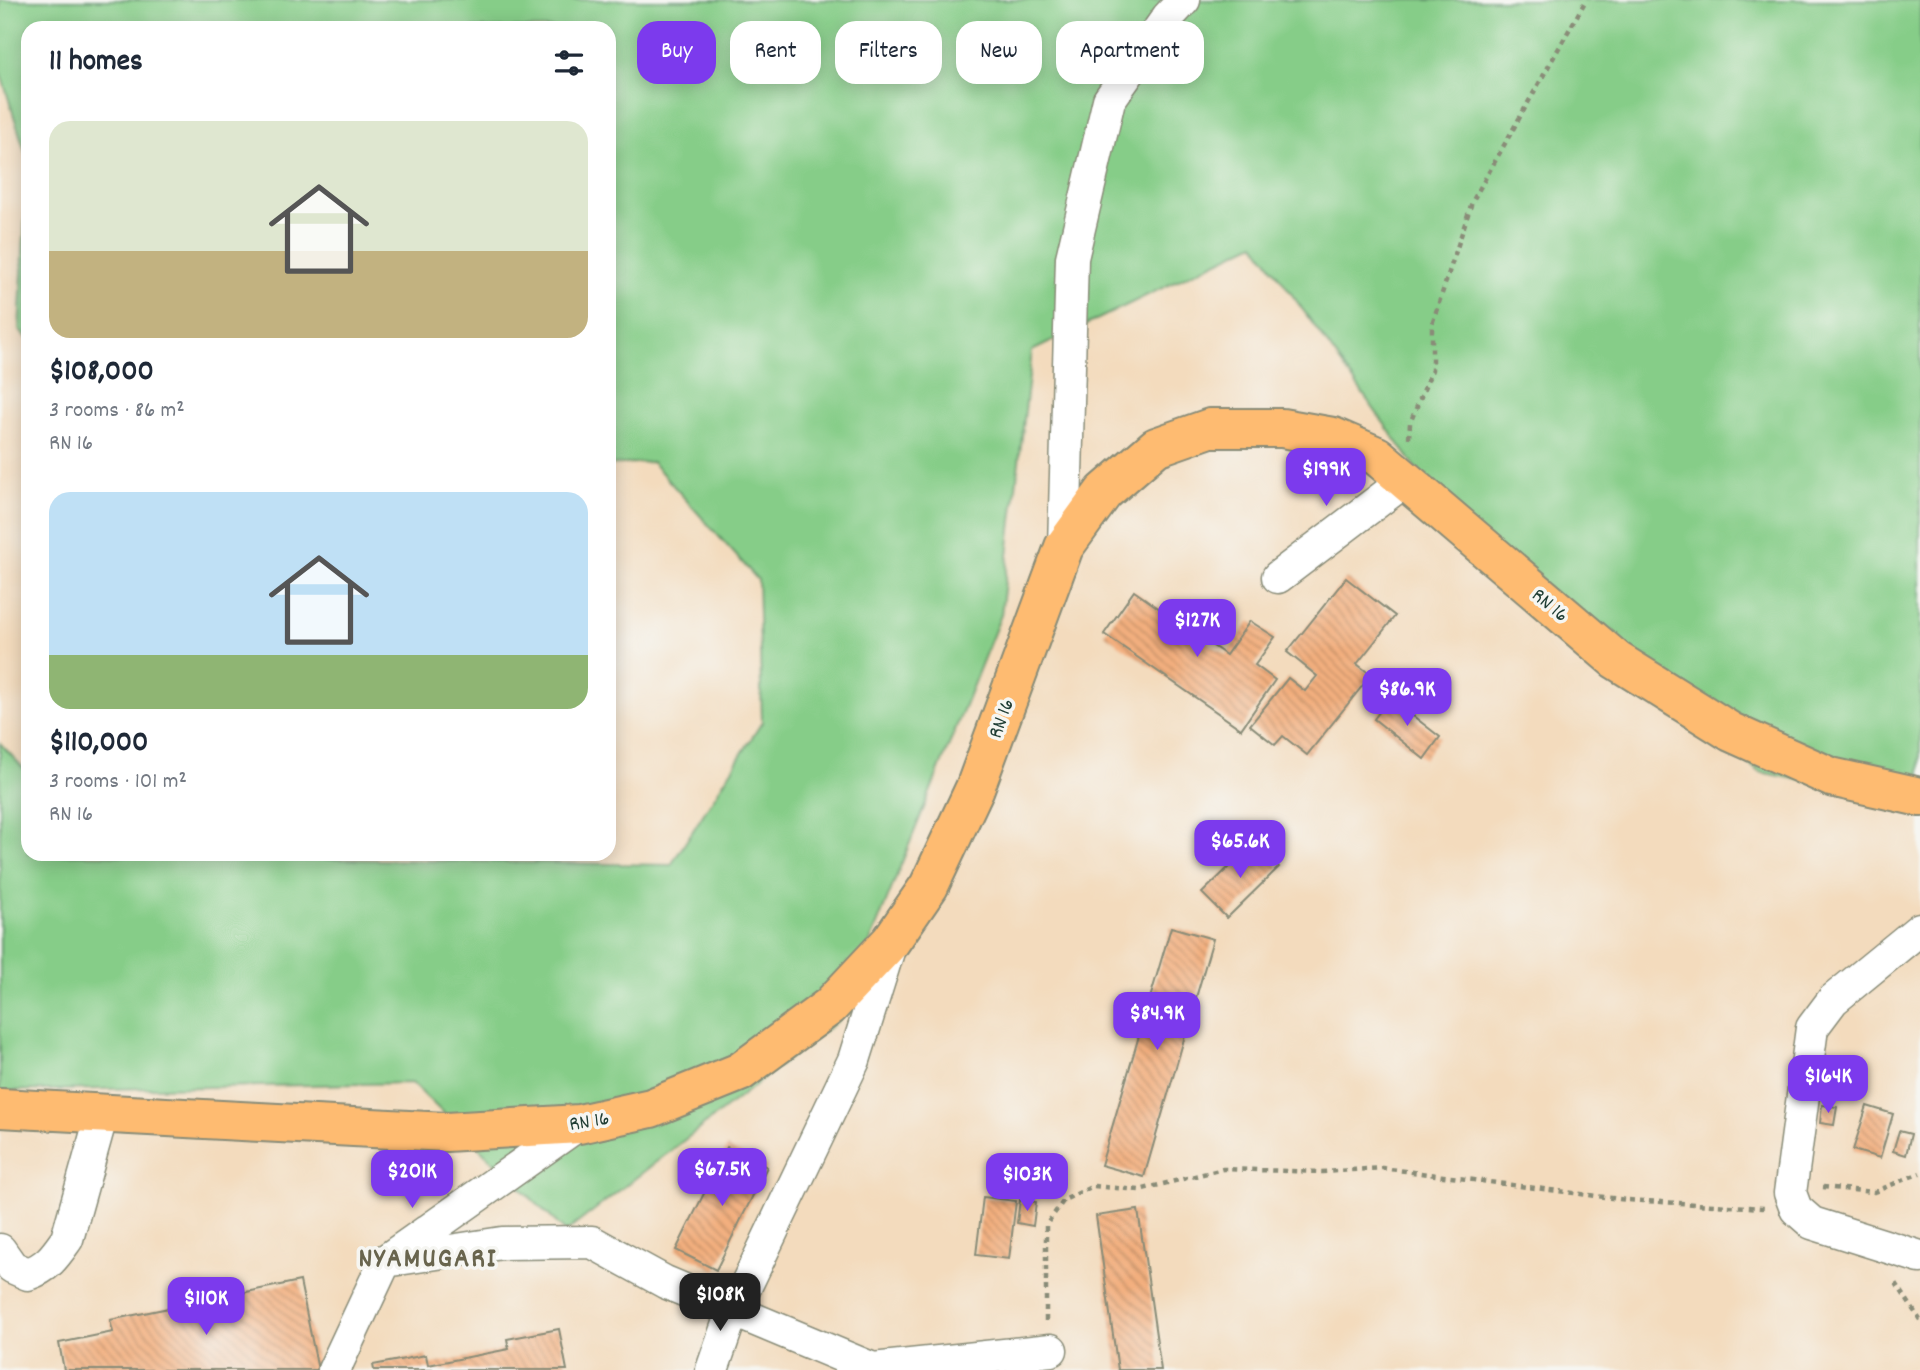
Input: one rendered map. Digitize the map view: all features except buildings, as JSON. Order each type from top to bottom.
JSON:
[{"type":"main road","name":"RN 16","points":[[0,1108],[446,1132],[579,1124],[652,1108],[740,1072],[830,1006],[891,941],[929,886],[975,788],[1064,547],[1104,492],[1156,447],[1210,428],[1282,428],[1332,436],[1377,456],[1616,660],[1731,732],[1831,777],[1920,797]]},
{"type":"street","points":[[1064,547],[1072,258],[1108,100],[1168,16],[1184,0]]},
{"type":"street","points":[[1278,577],[1406,480]]},
{"type":"street","points":[[1920,929],[1833,1000],[1812,1028],[1793,1195],[1811,1223],[1920,1257]]},
{"type":"street","points":[[712,1370],[734,1311],[853,1060],[891,941]]},
{"type":"street","points":[[0,1250],[12,1267],[28,1274],[46,1267],[54,1257],[67,1239],[102,1114]]},
{"type":"street","points":[[334,1370],[385,1261],[579,1124]]},
{"type":"street","points":[[385,1261],[502,1243],[592,1242],[665,1282],[873,1368],[1051,1350]]},
{"type":"path","points":[[1406,480],[1410,423],[1432,370],[1432,324],[1472,202],[1586,0]]},
{"type":"path","points":[[1051,1350],[1044,1297],[1046,1225],[1064,1200],[1093,1186],[1139,1190],[1223,1170],[1322,1172],[1382,1168],[1627,1200],[1793,1195],[1841,1190],[1874,1192],[1920,1173]]},
{"type":"green space","points":[[0,0],[1920,0],[1920,803],[1760,772],[1504,591],[1255,243],[1032,351],[1001,615],[839,1020],[566,1232],[412,1083],[0,1091],[0,743],[21,766],[21,861],[437,861],[671,865],[762,722],[758,580],[652,462],[616,465],[616,21],[21,21],[21,138],[0,71]]},
{"type":"green space","points":[[21,292],[21,332],[19,330]]},
{"type":"district","name":"NYAMUGARI","points":[[428,1256]]}]
